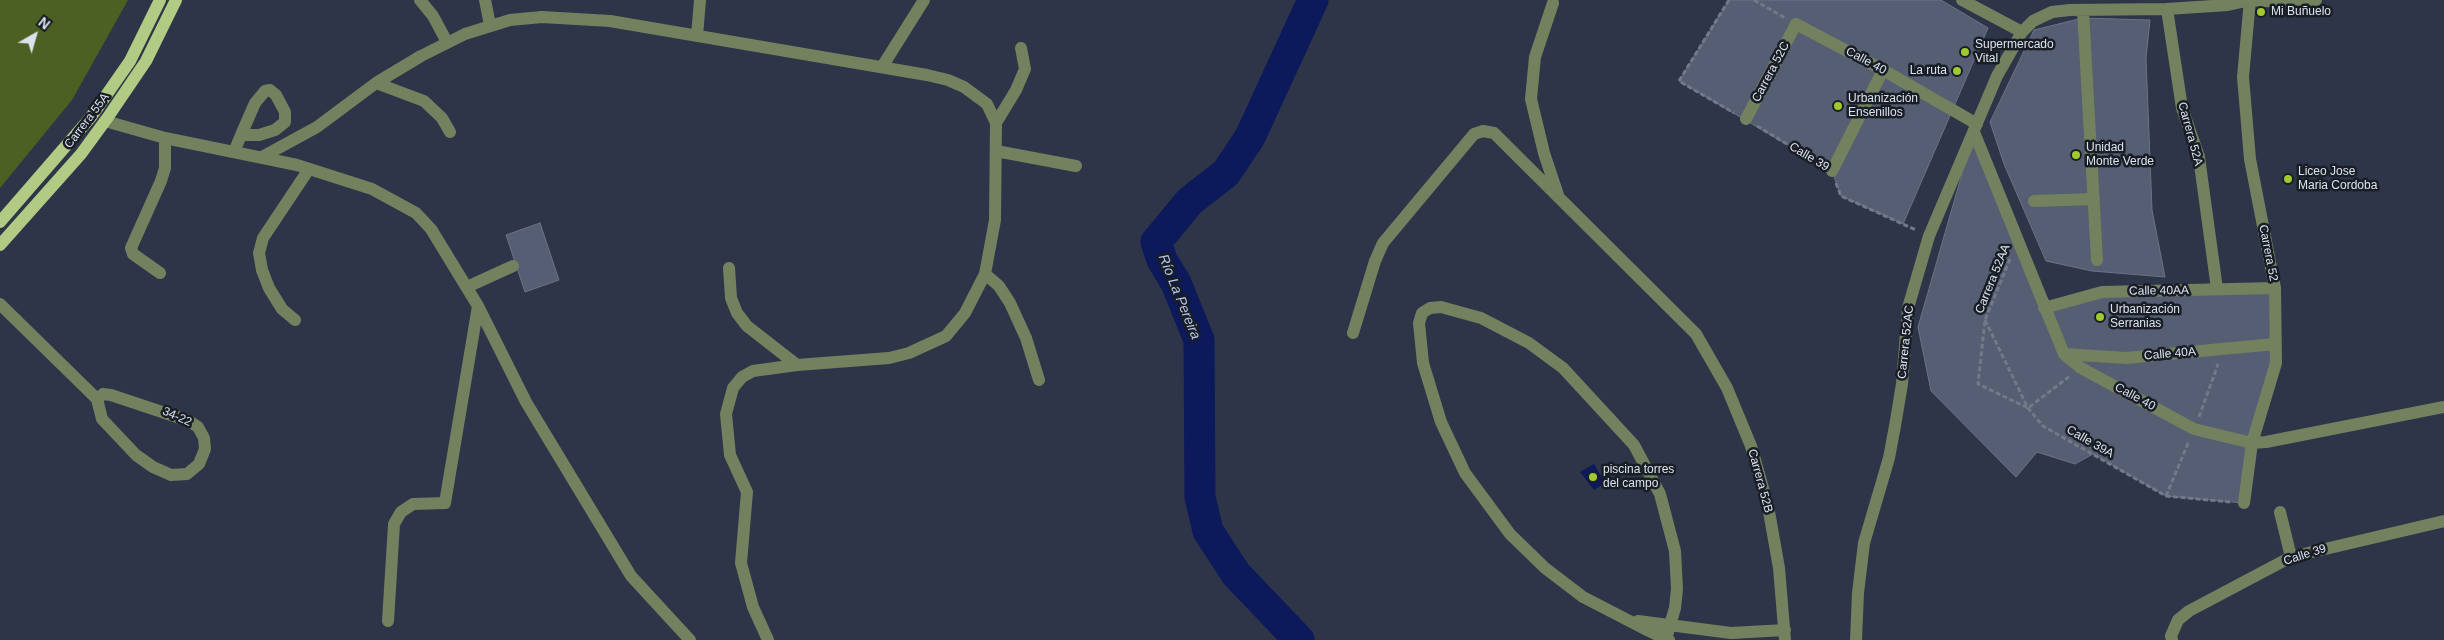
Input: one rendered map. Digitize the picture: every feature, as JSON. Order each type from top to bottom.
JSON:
[{"type":"main road","name":"Carrera 55A","points":[[0,222],[91,117],[130,61],[160,0]]},
{"type":"main road","name":"Carrera 55A","points":[[0,246],[81,154],[105,121],[146,61],[176,0]]},
{"type":"street","points":[[420,0],[433,16],[447,42]]},
{"type":"street","points":[[485,0],[490,25]]},
{"type":"street","points":[[697,36],[700,0]]},
{"type":"street","points":[[882,68],[924,0]]},
{"type":"street","points":[[1962,0],[2022,32],[2033,21],[2052,12],[2166,9],[2228,5],[2250,0],[2296,3],[2316,0]]},
{"type":"street","name":"Carrera 52","points":[[2244,504],[2252,443],[2276,364],[2275,288],[2250,159],[2244,77],[2250,0]]},
{"type":"street","points":[[1553,3],[1535,57],[1531,99],[1544,153],[1558,197]]},
{"type":"street","name":"Carrera 52A","points":[[2166,9],[2182,108],[2199,158],[2217,289]]},
{"type":"street","points":[[2083,11],[2098,260]]},
{"type":"street","points":[[262,157],[317,127],[376,83],[447,42],[490,25],[542,17],[610,21],[948,80],[964,87],[987,104],[996,123],[995,220],[985,274],[965,313],[946,336],[909,354],[889,358],[797,364],[753,371],[742,377],[733,388],[726,414],[730,455],[748,492],[741,563],[753,607],[768,640]]},
{"type":"street","name":"Calle 40","points":[[1796,24],[1883,70],[1976,128],[2044,308],[2064,354],[2081,368],[2194,429],[2252,443],[2266,442],[2444,407]]},
{"type":"street","name":"Carrera 52C","points":[[1746,120],[1796,24]]},
{"type":"street","name":"Carrera 52AC","points":[[1856,640],[1858,593],[1864,543],[1889,458],[1902,384],[1908,308],[1929,236],[1997,76],[2022,32]]},
{"type":"street","points":[[996,123],[1016,90],[1025,69],[1021,48]]},
{"type":"street","points":[[1832,171],[1883,70]]},
{"type":"street","points":[[376,83],[424,101],[442,118],[450,132]]},
{"type":"street","points":[[105,121],[165,138],[262,157],[309,169],[372,189],[416,213],[431,229],[478,306],[526,402],[631,576],[690,640]]},
{"type":"street","name":"Carrera 52B","points":[[1353,333],[1375,261],[1384,243],[1474,134],[1483,131],[1494,133],[1696,334],[1727,388],[1751,446],[1770,515],[1779,568],[1785,635]]},
{"type":"street","points":[[234,152],[241,135]]},
{"type":"street","points":[[160,273],[137,257],[131,248],[162,181],[165,168],[165,138]]},
{"type":"street","points":[[996,151],[1076,166]]},
{"type":"street","points":[[295,320],[282,309],[269,288],[262,270],[259,253],[263,238],[309,169]]},
{"type":"street","points":[[2034,201],[2094,199]]},
{"type":"street","points":[[466,287],[513,266]]},
{"type":"street","points":[[729,268],[731,298],[737,313],[747,326],[797,364]]},
{"type":"street","points":[[985,274],[999,286],[1010,302],[1026,338],[1039,380]]},
{"type":"street","name":"Calle 40AA","points":[[2044,308],[2102,292],[2275,288]]},
{"type":"street","name":"34-22","points":[[0,304],[96,399],[102,419],[136,455],[153,467],[171,475],[181,475],[192,471],[199,464],[205,449],[204,438],[198,427],[190,421],[111,394],[103,394],[96,399]]},
{"type":"street","points":[[388,621],[394,524],[401,512],[413,504],[445,503],[478,306]]},
{"type":"street","points":[[1441,307],[1482,318],[1529,343],[1563,368],[1634,445],[1660,494],[1675,551],[1677,589],[1671,626],[1668,639],[1583,597],[1545,568],[1510,534],[1465,473],[1441,422],[1423,363],[1418,323],[1422,313],[1430,308],[1441,307]]},
{"type":"street","name":"Calle 40A","points":[[2064,354],[2126,358],[2275,344]]},
{"type":"street","points":[[2280,512],[2291,557]]},
{"type":"street","name":"Calle 39","points":[[2172,640],[2171,636],[2178,620],[2189,611],[2291,557],[2444,521]]},
{"type":"street","points":[[1624,617],[1671,626],[1731,633],[1785,635]]},
{"type":"path","name":"Calle 39","points":[[1729,0],[1679,81],[1832,171],[1841,196],[1929,236]]},
{"type":"path","points":[[1754,0],[1796,24]]},
{"type":"path","name":"Carrera 52AA","points":[[2018,240],[1985,320],[1978,384],[2028,408]]},
{"type":"path","name":"Calle 39A","points":[[1985,320],[2028,408],[2043,426],[2166,496],[2244,504]]},
{"type":"path","points":[[2028,408],[2081,368]]},
{"type":"green space","points":[[0,0],[128,0],[72,100],[0,188]]},
{"type":"shaded area","name":"piscina torres del campo","points":[[1594,464],[1605,483],[1594,490],[1580,472]]},
{"type":"building","name":"Urbanización Ensenillos","points":[[1729,0],[1941,0],[1988,28],[1903,224],[1841,196],[1832,171],[1679,81]]},
{"type":"building","name":"Unidad Monte Verde","points":[[2083,18],[2150,20],[2146,58],[2152,210],[2165,277],[2092,271],[2046,261],[2004,164],[1990,122],[2034,30]]},
{"type":"building","name":"Urbanización Serranias","points":[[1974,132],[2030,270],[2052,306],[2115,292],[2275,288],[2276,363],[2244,503],[2166,496],[2093,454],[2075,464],[2037,452],[2016,477],[1931,391],[1918,327]]},
{"type":"building","points":[[540,223],[559,280],[525,292],[506,235]]},
{"type":"waterway","name":"Río La Pereira","points":[[1299,640],[1236,574],[1208,531],[1200,497],[1199,340],[1176,283],[1162,260],[1156,242],[1190,201],[1226,173],[1250,137],[1313,0]]},
{"type":"place","name":"Mi Buñuelo","points":[[2261,12]]},
{"type":"place","name":"Supermercado Vital","points":[[1965,52]]},
{"type":"place","name":"La ruta","points":[[1957,71]]},
{"type":"place","name":"Urbanización Ensenillos","points":[[1838,106]]},
{"type":"place","name":"Unidad Monte Verde","points":[[2076,155]]},
{"type":"place","name":"Liceo Jose Maria Cordoba","points":[[2288,179]]},
{"type":"place","name":"Urbanización Serranias","points":[[2100,317]]},
{"type":"place","name":"piscina torres del campo","points":[[1593,477]]}]
